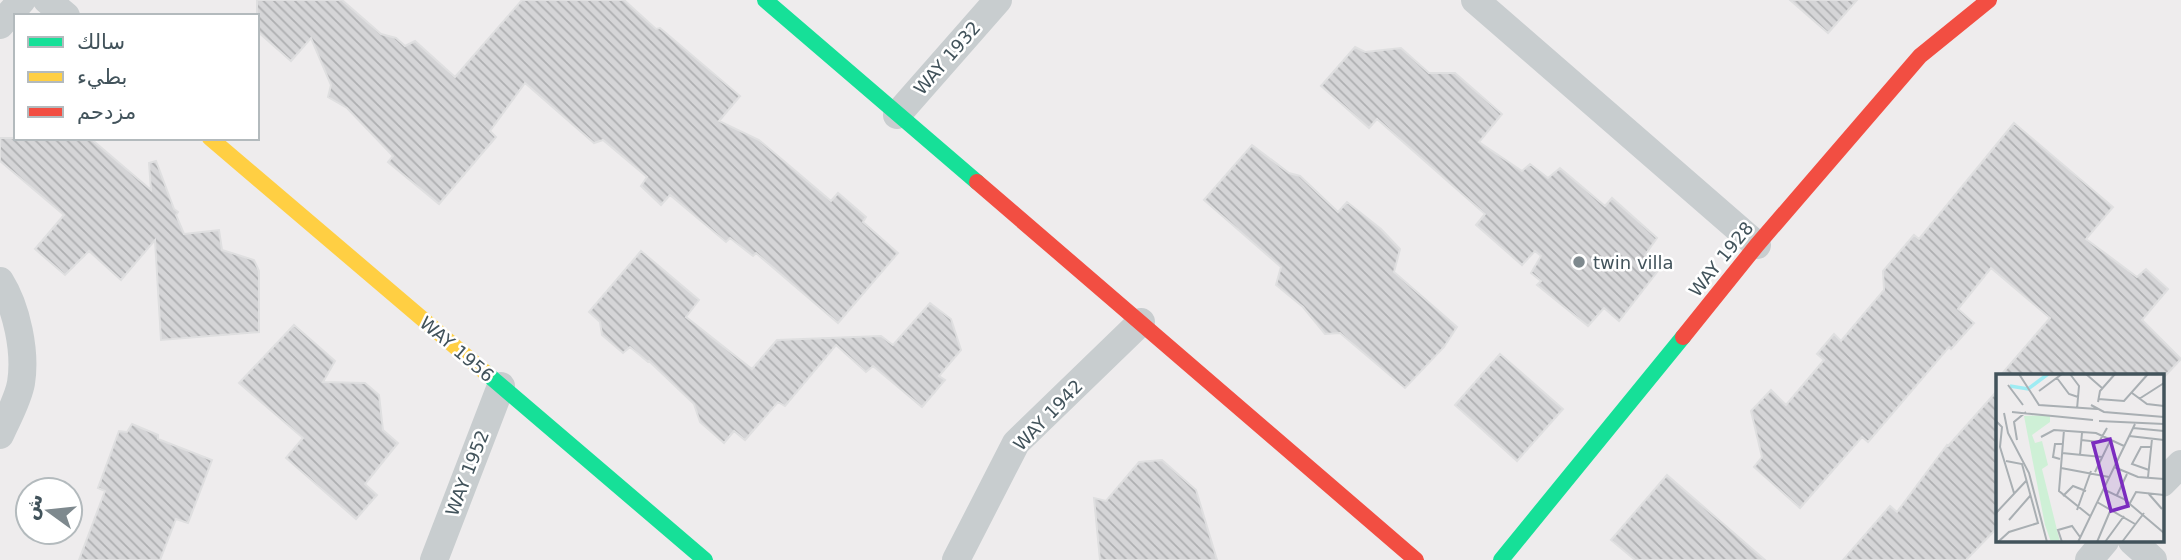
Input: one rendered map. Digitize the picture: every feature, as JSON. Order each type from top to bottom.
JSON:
[{"type":"street","points":[[0,24],[22,0]]},
{"type":"street","points":[[47,0],[64,14]]},
{"type":"street","points":[[765,0],[1416,560]]},
{"type":"street","name":"WAY 1932","points":[[897,115],[998,0]]},
{"type":"street","points":[[1475,0],[1757,245]]},
{"type":"street","name":"WAY 1928","points":[[1501,560],[1757,245],[1920,56],[1989,0]]},
{"type":"street","name":"WAY 1956","points":[[212,140],[705,560]]},
{"type":"street","points":[[0,281],[7,292],[23,351],[21,386],[0,435]]},
{"type":"street","name":"WAY 1942","points":[[956,560],[1016,443],[1141,321]]},
{"type":"street","name":"WAY 1952","points":[[434,560],[501,386]]},
{"type":"street","points":[[2164,481],[2181,464]]},
{"type":"street","points":[[2089,560],[2104,542]]},
{"type":"street","points":[[2133,542],[2153,560]]},
{"type":"building","points":[[257,0],[342,0],[381,34],[396,38],[405,46],[415,41],[455,77],[522,0],[624,0],[740,96],[719,121],[759,140],[831,201],[838,193],[866,217],[863,222],[898,253],[838,323],[756,253],[753,256],[730,238],[726,242],[670,195],[661,205],[641,186],[647,177],[603,140],[594,143],[525,83],[490,131],[496,137],[439,204],[388,162],[393,156],[347,108],[328,97],[331,85],[311,38],[291,61],[259,33]]},
{"type":"building","points":[[1790,0],[1857,0],[1828,33]]},
{"type":"building","points":[[1355,47],[1365,52],[1401,48],[1429,73],[1455,73],[1502,114],[1479,142],[1522,171],[1530,164],[1548,178],[1560,168],[1605,206],[1612,198],[1657,238],[1645,255],[1661,267],[1619,321],[1604,308],[1588,326],[1537,285],[1541,281],[1531,273],[1541,256],[1535,251],[1522,265],[1476,225],[1485,214],[1377,119],[1369,128],[1321,86]]},
{"type":"building","points":[[2014,123],[2113,207],[2086,239],[2137,277],[2146,269],[2168,289],[2142,320],[2181,359],[2165,376],[2002,374],[2050,318],[1991,268],[1958,309],[1974,323],[1951,349],[1949,347],[1868,442],[1862,437],[1800,508],[1754,467],[1762,457],[1751,411],[1771,390],[1786,405],[1824,360],[1817,354],[1834,334],[1841,341],[1884,290],[1883,271],[1914,235],[1919,239]]},
{"type":"building","points":[[0,138],[92,140],[151,190],[149,163],[156,161],[174,209],[178,212],[176,215],[184,234],[219,230],[222,250],[254,260],[259,271],[259,332],[161,340],[155,240],[121,280],[89,251],[65,275],[35,249],[64,215],[0,161]]},
{"type":"building","points":[[1252,145],[1289,173],[1300,176],[1338,212],[1347,202],[1381,229],[1400,249],[1394,272],[1457,327],[1444,347],[1405,388],[1340,333],[1325,334],[1303,307],[1276,285],[1281,267],[1204,200]]},
{"type":"building","points":[[641,251],[699,300],[686,317],[752,369],[777,340],[881,336],[893,345],[930,303],[951,319],[961,350],[939,376],[945,380],[922,407],[873,366],[866,372],[836,345],[785,406],[778,402],[745,440],[734,431],[724,443],[700,422],[694,404],[649,361],[630,347],[623,353],[602,335],[600,322],[589,312]]},
{"type":"building","points":[[294,325],[335,361],[323,382],[365,383],[379,395],[383,430],[398,443],[365,484],[377,495],[356,519],[286,458],[303,438],[239,383]]},
{"type":"building","points":[[1500,354],[1563,409],[1517,461],[1455,405]]},
{"type":"building","points":[[1996,392],[1996,529],[1966,560],[1843,560],[1890,506],[1897,512],[1948,446]]},
{"type":"building","points":[[132,424],[158,435],[158,439],[212,460],[188,523],[176,519],[160,560],[79,560],[105,491],[98,488],[119,431],[127,432]]},
{"type":"building","points":[[1162,460],[1196,490],[1217,560],[1100,560],[1094,498],[1106,501],[1139,462]]},
{"type":"building","points":[[1667,475],[1765,560],[1635,560],[1611,540]]},
{"type":"traffic: fast","points":[[765,0],[977,182]]},
{"type":"traffic: fast","points":[[1501,560],[1683,337]]},
{"type":"traffic: fast","points":[[486,373],[705,560]]},
{"type":"traffic: slow","points":[[212,140],[486,373]]},
{"type":"traffic: jam","points":[[1683,337],[1757,245],[1920,56],[1989,0]]},
{"type":"traffic: jam","points":[[977,182],[1416,560]]},
{"type":"place","name":"twin villa","points":[[1579,262]]}]
